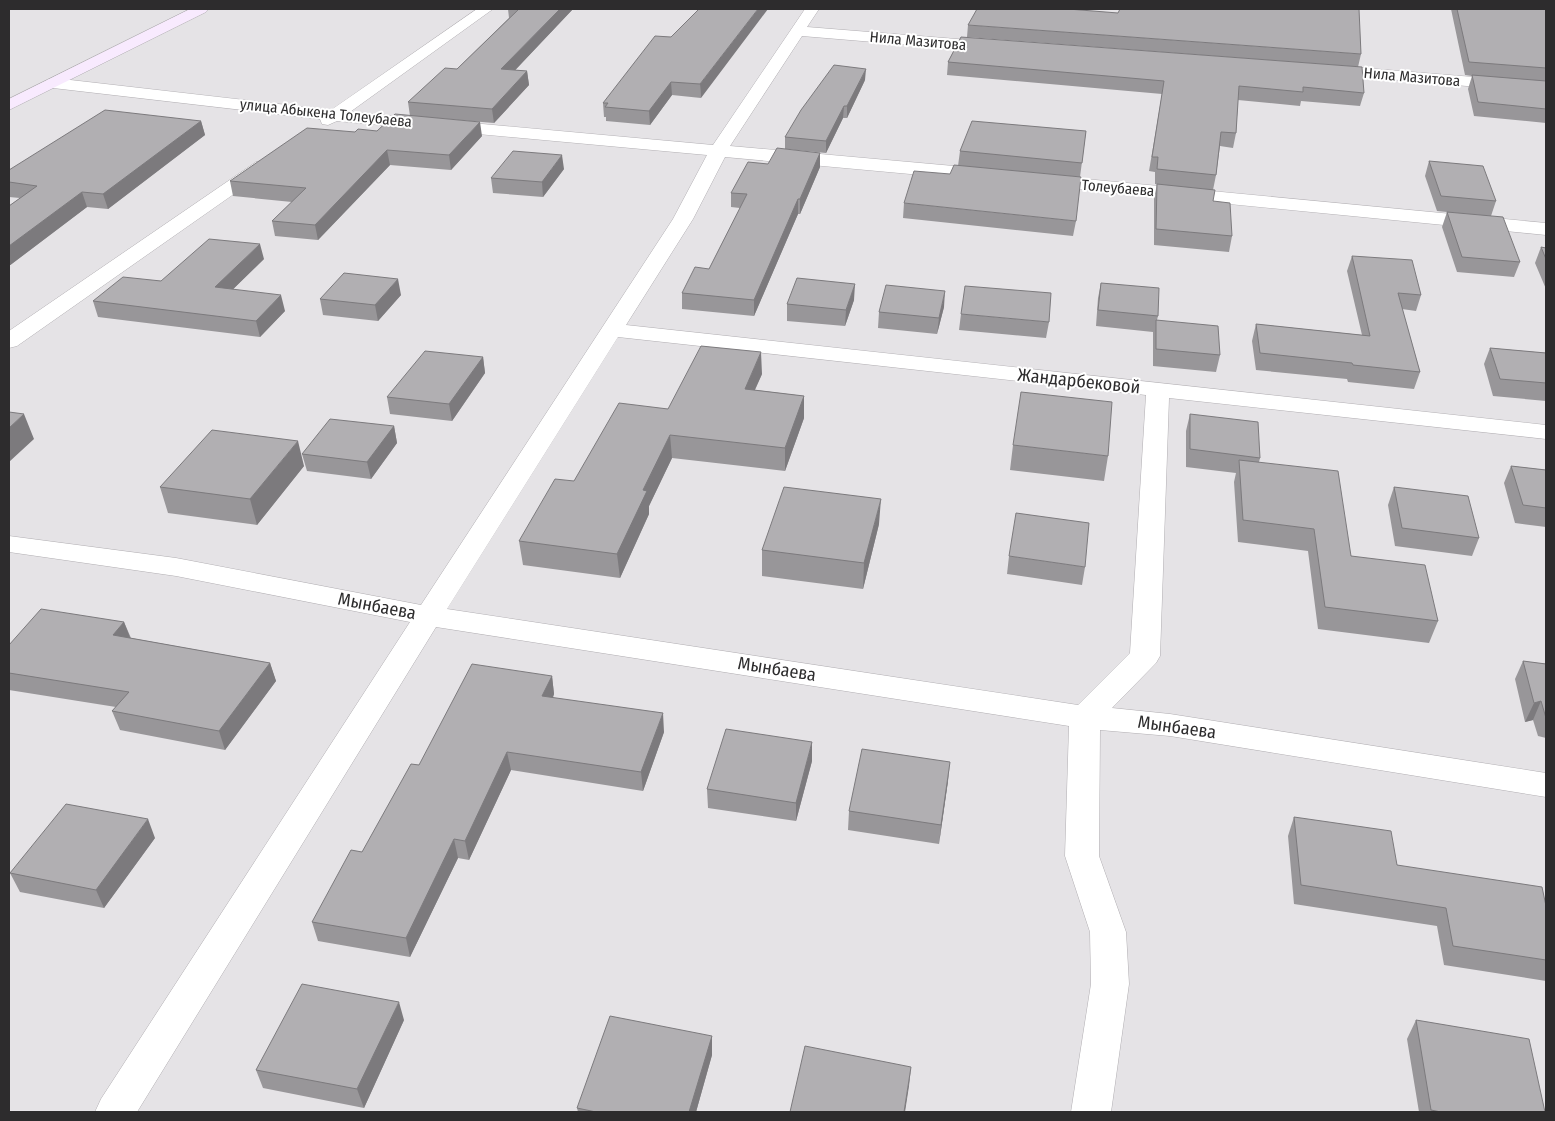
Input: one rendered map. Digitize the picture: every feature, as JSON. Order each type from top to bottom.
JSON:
[{"type":"main road","points":[[9,105],[201,9]]},
{"type":"street","points":[[310,132],[486,9]]},
{"type":"street","points":[[115,1112],[428,616],[683,219],[719,150],[805,20]]},
{"type":"street","name":"Нила Мазитова","points":[[805,20],[1012,48]]},
{"type":"street","name":"Нила Мазитова","points":[[1307,69],[1546,88]]},
{"type":"street","name":"улица Абыкена Толеубаева","points":[[53,83],[335,116],[719,150]]},
{"type":"street","points":[[719,150],[1004,177]]},
{"type":"street","points":[[9,341],[278,155]]},
{"type":"street","name":"Толеубаева","points":[[1024,179],[1546,229]]},
{"type":"street","name":"Жандарбековой","points":[[611,330],[1546,432]]},
{"type":"street","points":[[1091,1112],[1110,984],[1108,932],[1082,856],[1086,717],[1145,656],[1158,390]]},
{"type":"street","name":"Мынбаева","points":[[9,544],[176,567],[428,616],[1086,717],[1170,725],[1546,785]]},
{"type":"building","points":[[519,9],[560,9],[501,69],[527,71],[492,109],[408,102],[445,68],[457,69]]},
{"type":"building","points":[[699,9],[758,9],[700,84],[671,82],[649,111],[605,107],[608,103],[603,103],[655,36],[671,37]]},
{"type":"building","points":[[977,9],[1068,9],[1118,13],[1120,9],[1359,9],[1361,54],[968,25]]},
{"type":"building","points":[[1457,9],[1546,9],[1546,68],[1469,62]]},
{"type":"building","points":[[961,37],[1362,67],[1364,93],[1303,87],[1303,92],[1239,86],[1236,133],[1221,132],[1216,175],[1157,169],[1158,157],[1152,157],[1164,81],[948,62]]},
{"type":"building","points":[[834,65],[866,69],[826,141],[785,137],[801,110]]},
{"type":"building","points":[[1472,75],[1546,81],[1546,109],[1478,102]]},
{"type":"building","points":[[105,110],[201,121],[103,194],[82,192],[9,246],[9,206],[37,186],[9,182],[9,170]]},
{"type":"building","points":[[395,114],[480,122],[449,155],[387,150],[315,225],[272,221],[306,188],[230,181],[307,128],[355,132],[358,129],[377,131]]},
{"type":"building","points":[[972,121],[1086,131],[1082,163],[960,151]]},
{"type":"building","points":[[777,148],[820,153],[754,300],[682,293],[695,267],[709,269],[747,194],[731,193],[748,162],[768,164]]},
{"type":"building","points":[[513,151],[562,155],[542,182],[491,178]]},
{"type":"building","points":[[1429,161],[1483,166],[1496,201],[1441,196]]},
{"type":"building","points":[[954,165],[1081,177],[1076,221],[904,203],[914,171],[950,174]]},
{"type":"building","points":[[1157,184],[1215,190],[1213,201],[1230,203],[1232,236],[1156,229]]},
{"type":"building","points":[[1447,212],[1503,217],[1520,262],[1462,257]]},
{"type":"building","points":[[209,239],[260,244],[215,287],[281,295],[256,321],[93,301],[123,277],[161,281]]},
{"type":"building","points":[[1541,247],[1546,248],[1546,259]]},
{"type":"building","points":[[1352,256],[1412,260],[1421,295],[1398,293],[1420,372],[1260,353],[1256,324],[1370,336]]},
{"type":"building","points":[[344,273],[398,279],[375,305],[320,299]]},
{"type":"building","points":[[797,278],[855,284],[846,310],[787,304]]},
{"type":"building","points":[[1101,283],[1159,288],[1158,316],[1098,310]]},
{"type":"building","points":[[886,285],[945,291],[939,318],[879,312]]},
{"type":"building","points":[[965,286],[1051,293],[1049,322],[961,314]]},
{"type":"building","points":[[1156,320],[1218,326],[1220,355],[1156,349]]},
{"type":"building","points":[[701,346],[761,352],[745,389],[804,396],[785,448],[670,435],[643,490],[647,491],[617,554],[519,541],[555,479],[574,481],[619,403],[668,409]]},
{"type":"building","points":[[1490,348],[1546,353],[1546,383],[1500,379]]},
{"type":"building","points":[[425,351],[483,357],[449,404],[387,397]]},
{"type":"building","points":[[1021,392],[1112,402],[1108,456],[1013,445]]},
{"type":"building","points":[[9,412],[24,414],[9,428]]},
{"type":"building","points":[[1190,414],[1258,422],[1260,458],[1190,449]]},
{"type":"building","points":[[330,419],[394,426],[367,462],[302,454]]},
{"type":"building","points":[[212,430],[298,441],[250,499],[160,487]]},
{"type":"building","points":[[1239,460],[1338,471],[1351,556],[1425,565],[1438,621],[1325,607],[1314,529],[1243,520]]},
{"type":"building","points":[[1511,466],[1546,470],[1546,508],[1523,505]]},
{"type":"building","points":[[784,487],[881,499],[864,563],[762,550]]},
{"type":"building","points":[[1394,487],[1468,496],[1479,538],[1402,528]]},
{"type":"building","points":[[1016,513],[1089,523],[1085,567],[1009,556]]},
{"type":"building","points":[[41,609],[124,622],[113,635],[270,663],[219,731],[112,711],[129,692],[9,673],[9,645]]},
{"type":"building","points":[[1523,661],[1546,664],[1546,718],[1541,701],[1534,703]]},
{"type":"building","points":[[472,664],[552,676],[542,696],[663,713],[641,772],[507,752],[465,841],[454,839],[406,938],[312,922],[351,850],[362,852],[411,764],[419,765]]},
{"type":"building","points":[[726,729],[812,742],[796,803],[707,789]]},
{"type":"building","points":[[862,749],[950,762],[941,825],[849,811]]},
{"type":"building","points":[[66,804],[148,819],[96,890],[10,873]]},
{"type":"building","points":[[1294,817],[1391,831],[1397,865],[1542,887],[1546,906],[1546,960],[1453,946],[1446,908],[1301,885]]},
{"type":"building","points":[[302,984],[399,1002],[357,1089],[256,1070]]},
{"type":"building","points":[[610,1016],[712,1036],[689,1112],[596,1112],[577,1108]]},
{"type":"building","points":[[1416,1020],[1529,1039],[1545,1112],[1441,1112],[1431,1110]]},
{"type":"building","points":[[805,1046],[911,1067],[904,1112],[790,1112]]}]
